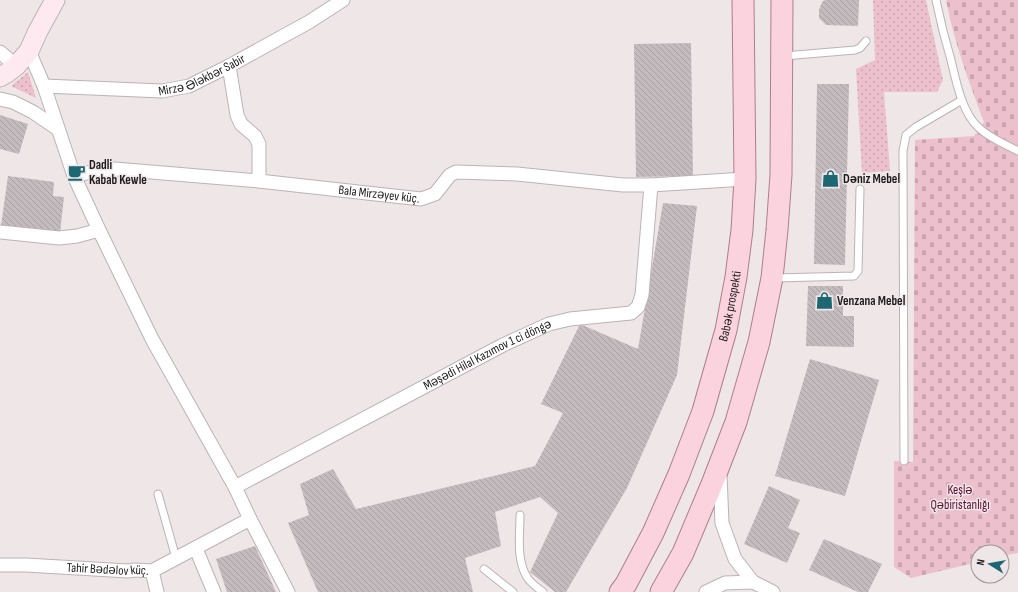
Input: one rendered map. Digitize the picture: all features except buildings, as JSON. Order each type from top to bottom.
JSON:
[{"type":"main road","name":"Babək prospekti","points":[[620,592],[626,584],[653,533],[679,474],[702,411],[726,330],[736,277],[742,230],[745,179],[743,0]]},
{"type":"main road","points":[[661,592],[684,553],[719,466],[736,422],[759,342],[772,278],[781,175],[782,0]]},
{"type":"street","points":[[0,77],[16,66],[29,51],[55,0]]},
{"type":"street","name":"Mirzə Ələkbər Sabir","points":[[44,86],[162,91],[189,86],[309,22],[343,0]]},
{"type":"street","points":[[29,51],[44,86],[74,176],[98,230],[152,339],[235,487],[288,592]]},
{"type":"street","points":[[0,52],[16,66]]},
{"type":"street","points":[[229,66],[237,116],[241,124],[254,136],[259,144],[259,181]]},
{"type":"street","points":[[0,98],[13,102],[34,112],[58,129]]},
{"type":"street","name":"Bala Mirzəyev küç.","points":[[74,176],[98,170],[115,169],[259,181],[421,199],[435,194],[450,175],[456,172],[517,174],[623,185],[651,185],[745,179]]},
{"type":"street","name":"Məşədi Hilal Kazımov 1 ci döngə","points":[[235,487],[503,345],[549,324],[570,318],[631,313],[638,306],[642,295],[651,185]]},
{"type":"street","points":[[0,232],[59,238],[77,236],[98,230]]},
{"type":"street","points":[[719,466],[722,523],[735,559],[753,582],[773,592]]},
{"type":"street","name":"Tahir Bədəlov küç.","points":[[0,565],[152,571],[250,519]]},
{"type":"street","points":[[196,549],[214,592]]},
{"type":"street","points":[[152,571],[157,592]]},
{"type":"street","points":[[706,592],[724,583],[753,582]]},
{"type":"lane","points":[[936,0],[962,100],[969,116],[978,127],[989,135],[1018,151]]},
{"type":"lane","points":[[782,56],[855,50],[860,48],[866,41]]},
{"type":"lane","points":[[904,461],[903,151],[906,135],[962,100]]},
{"type":"lane","points":[[772,278],[854,276],[858,271],[860,189]]},
{"type":"lane","points":[[158,494],[176,558]]},
{"type":"lane","points":[[520,515],[519,543],[522,567],[528,579],[543,592]]},
{"type":"lane","points":[[484,569],[513,592]]},
{"type":"green space","points":[[873,0],[926,0],[943,80],[937,92],[884,92],[890,171],[862,173],[856,69],[875,60]]},
{"type":"green space","name":"Keşlə Qəbiristanlığı","points":[[946,0],[1018,0],[1018,553],[1010,554],[1010,544],[970,544],[970,564],[911,578],[894,567],[894,461],[913,462],[915,140],[974,136],[984,122],[967,77],[949,16]]},
{"type":"green space","points":[[28,72],[36,98],[11,86]]},
{"type":"place","name":"Dadli Kabab Kewle","points":[[76,172]]},
{"type":"place","name":"Dəniz Mebel","points":[[830,179]]},
{"type":"place","name":"Venzana Mebel","points":[[824,301]]}]
